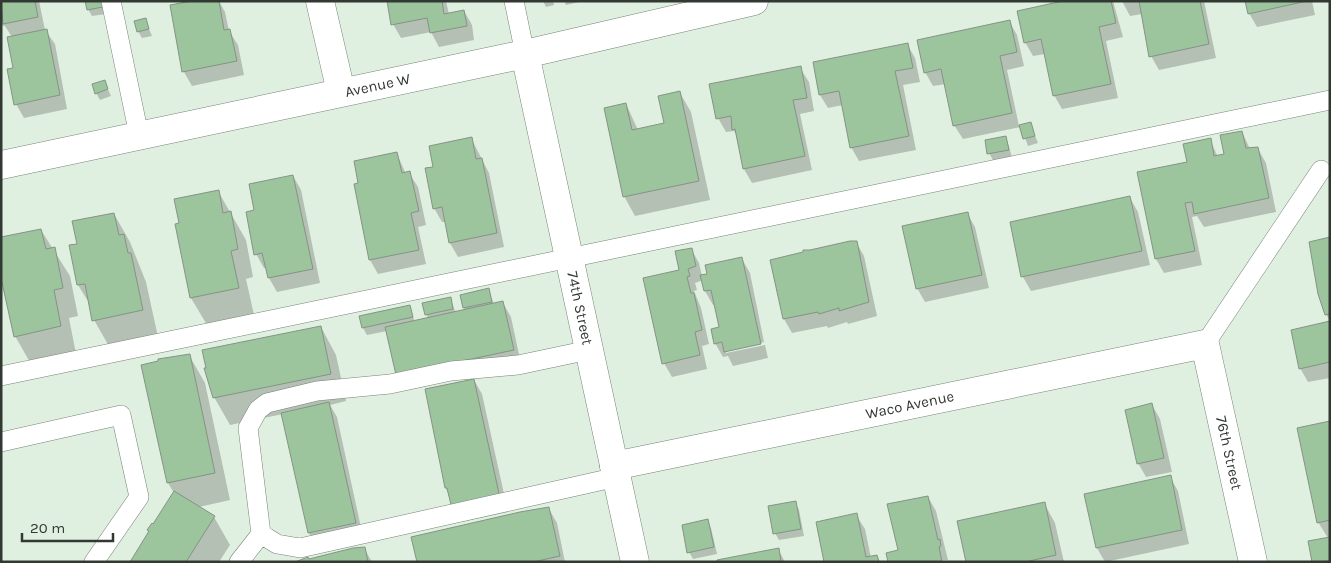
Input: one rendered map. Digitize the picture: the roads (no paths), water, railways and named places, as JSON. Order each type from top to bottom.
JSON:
[{"type":"street","points":[[320,1],[341,92]]},
{"type":"street","name":"Avenue W","points":[[1,165],[525,54],[737,3]]},
{"type":"street","name":"74th Street","points":[[525,54],[635,562]]},
{"type":"street","name":"Waco Avenue","points":[[616,471],[1205,344]]},
{"type":"street","name":"76th Street","points":[[1205,344],[1247,561]]},
{"type":"lane","points":[[111,1],[139,135]]},
{"type":"lane","points":[[514,1],[525,54]]},
{"type":"lane","points":[[1,376],[1330,100]]},
{"type":"lane","points":[[1205,344],[1321,170]]},
{"type":"lane","points":[[239,562],[261,534],[248,428],[258,410],[267,403],[317,391],[390,384],[451,371],[518,365],[589,350]]},
{"type":"lane","points":[[1,442],[121,415],[139,497],[94,562]]},
{"type":"lane","points":[[261,534],[277,544],[300,548],[616,471]]}]
